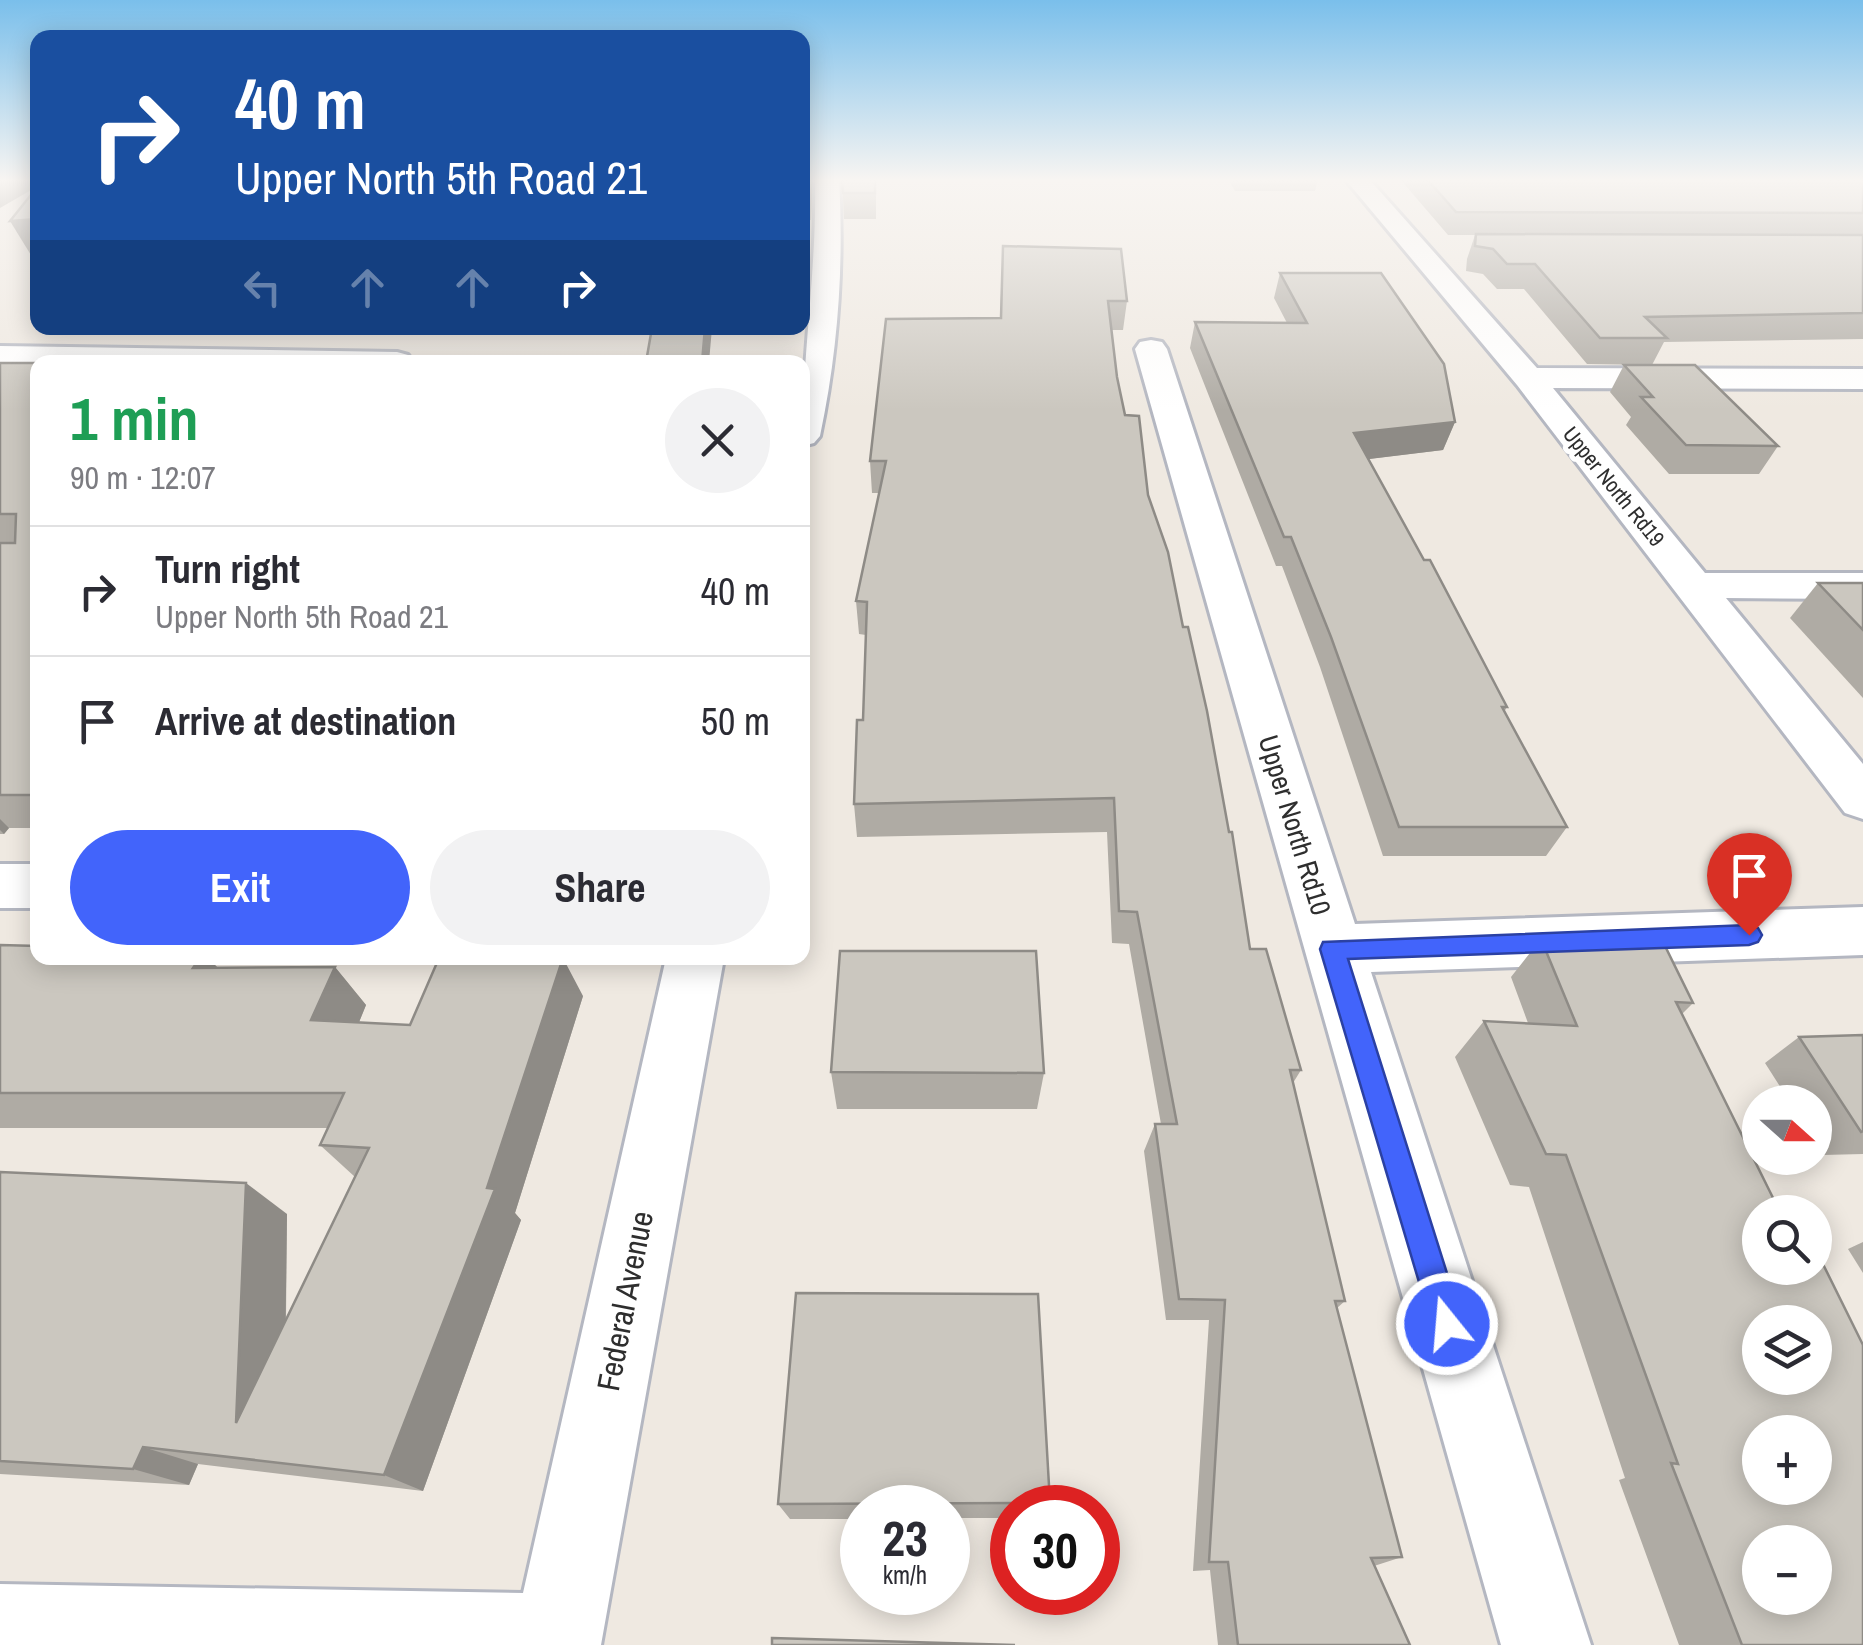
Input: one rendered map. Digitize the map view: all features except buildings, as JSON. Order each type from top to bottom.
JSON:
[{"type":"street","points":[[810,364],[826,256]]},
{"type":"street","name":"Upper North Rd19","points":[[1440,256],[1528,378],[1863,800]]},
{"type":"street","name":"Upper North Rd10","points":[[1151,349],[1546,1645]]},
{"type":"street","points":[[0,355],[30,356]]},
{"type":"street","points":[[1528,378],[1863,379]]},
{"type":"street","points":[[1693,586],[1863,586]]},
{"type":"street","points":[[0,886],[30,886]]},
{"type":"street","points":[[1332,949],[1863,931]]},
{"type":"street","name":"Federal Avenue","points":[[556,1642],[693,965]]},
{"type":"street","points":[[0,1628],[556,1642]]},
{"type":"route","points":[[1447,1324],[1332,949],[1749,935]]}]
